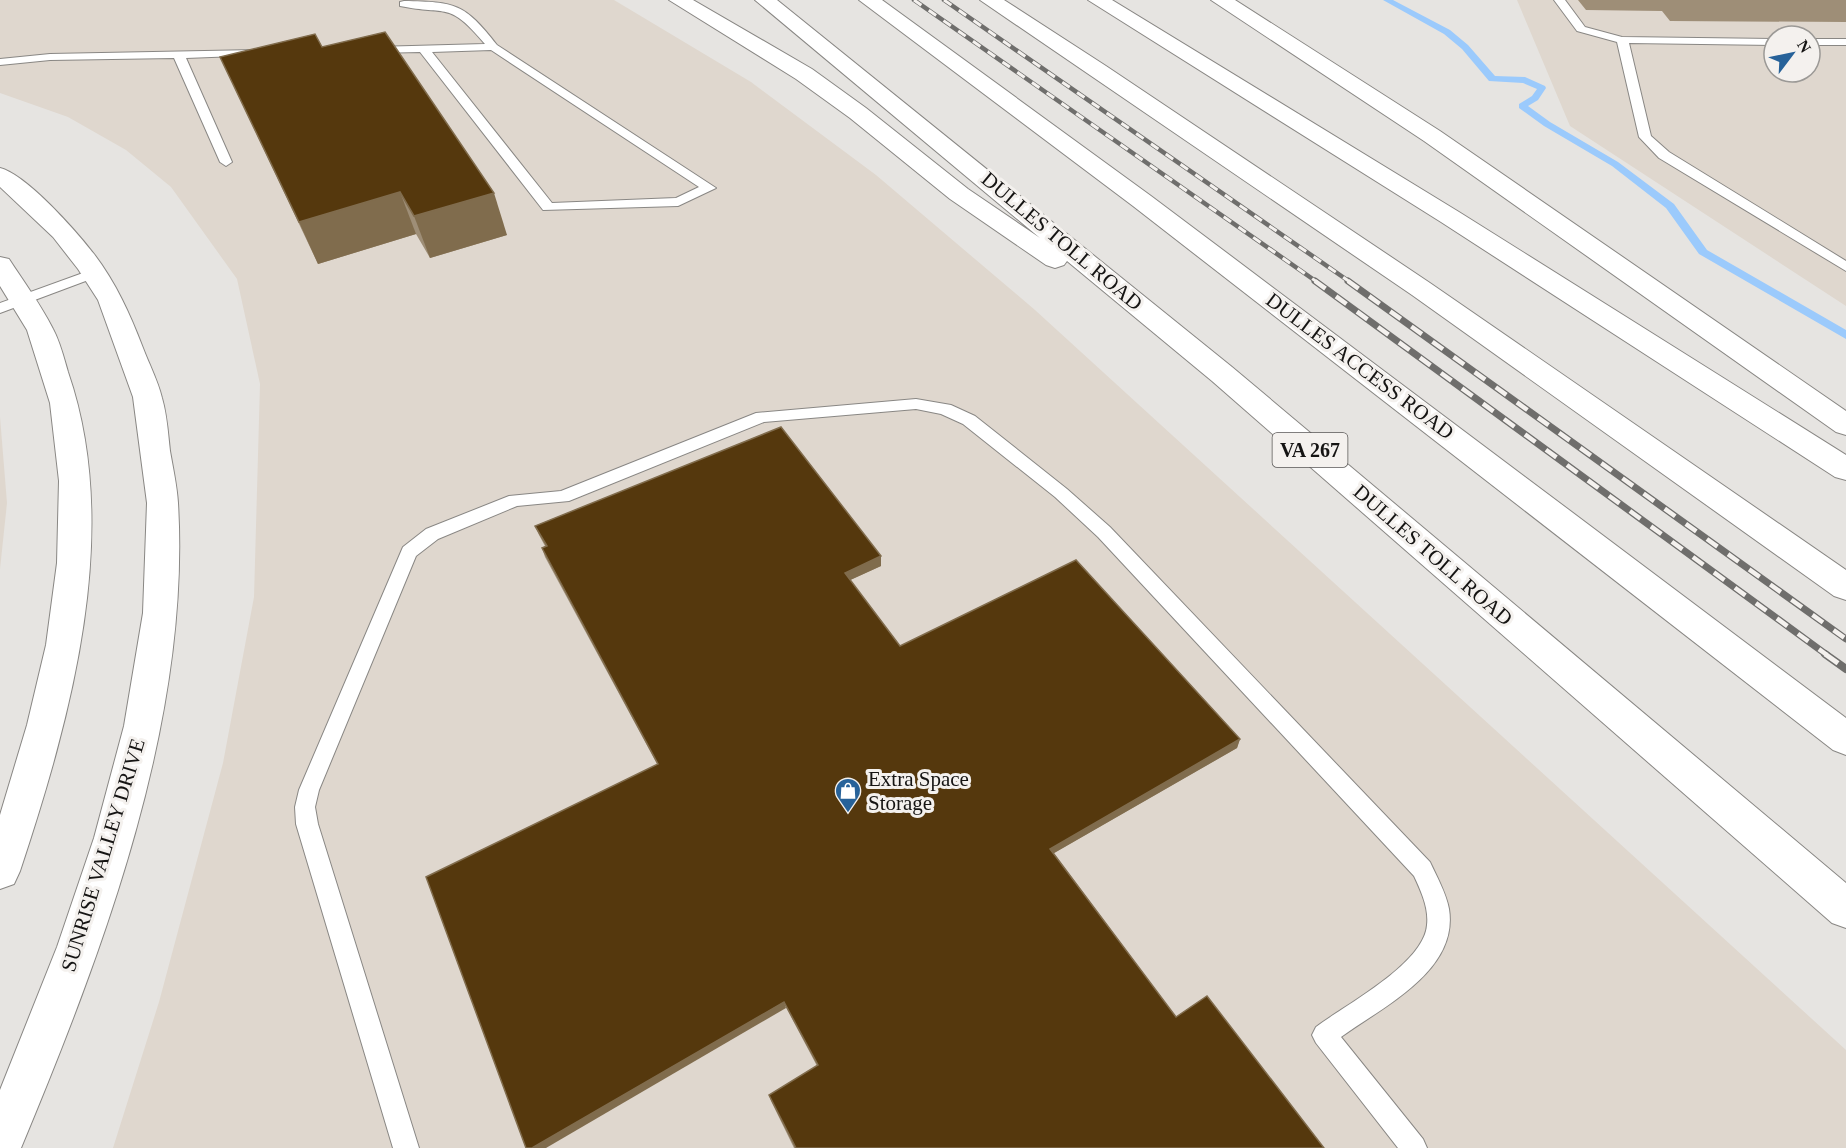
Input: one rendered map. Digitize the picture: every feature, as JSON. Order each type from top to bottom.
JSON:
[{"type":"main road","points":[[679,0],[804,74],[858,113],[959,194],[1222,374]]},
{"type":"main road","name":"DULLES TOLL ROAD","points":[[765,0],[1222,374],[1846,909]]},
{"type":"main road","name":"DULLES ACCESS ROAD","points":[[869,0],[1142,201],[1846,739]]},
{"type":"main road","points":[[990,0],[1193,133],[1398,273],[1846,587]]},
{"type":"main road","points":[[1098,0],[1410,192],[1846,469]]},
{"type":"main road","points":[[1221,0],[1432,136],[1846,425]]},
{"type":"main road","name":"SUNRISE VALLEY DRIVE","points":[[0,175],[48,216],[94,273],[123,324],[137,361],[157,443],[164,540],[160,598],[140,732],[122,808],[62,990],[0,1144]]},
{"type":"main road","points":[[0,265],[12,303],[48,351],[68,424],[74,468],[75,528],[73,570],[54,691],[40,751],[0,871]]},
{"type":"lane","points":[[1559,0],[1581,29],[1622,40],[1762,42]]},
{"type":"lane","points":[[404,4],[444,4],[468,14],[493,46],[709,188],[678,202],[548,207],[423,48]]},
{"type":"lane","points":[[1622,40],[1645,137],[1664,155],[1846,267]]},
{"type":"lane","points":[[1822,42],[1846,42]]},
{"type":"lane","points":[[365,50],[493,46]]},
{"type":"lane","points":[[0,62],[50,57],[272,53]]},
{"type":"lane","points":[[179,56],[226,162]]},
{"type":"lane","points":[[12,303],[94,273]]},
{"type":"lane","points":[[406,1148],[317,860],[305,807],[314,779],[409,552],[432,534],[515,500],[563,497],[762,417],[916,404],[945,409],[969,420],[1084,512],[1422,869],[1438,906],[1437,940],[1430,954],[1411,973],[1324,1035],[1414,1148]]},
{"type":"shaded area","points":[[0,0],[614,0],[751,82],[876,175],[1035,310],[1846,1050],[1846,1148],[113,1148],[159,1002],[223,763],[254,597],[260,384],[237,279],[171,187],[126,150],[68,117],[0,93]]},
{"type":"shaded area","points":[[1517,0],[1846,0],[1846,306],[1570,126]]},
{"type":"shaded area","points":[[0,417],[7,503],[0,569]]},
{"type":"building","points":[[385,32],[494,193],[414,216],[400,192],[299,222],[220,57],[315,34],[322,47]]},
{"type":"building","name":"Extra Space Storage","points":[[781,427],[881,556],[845,573],[900,646],[1076,560],[1240,739],[1050,849],[1176,1017],[1207,996],[1324,1148],[796,1148],[769,1095],[818,1065],[784,1002],[532,1148],[526,1148],[426,877],[658,764],[542,548],[547,546],[535,526]]},
{"type":"waterway","points":[[1387,0],[1447,32],[1465,47],[1492,79],[1525,80],[1542,88],[1535,98],[1522,106],[1547,124],[1615,164],[1670,206],[1703,252],[1846,335]]},
{"type":"railway","points":[[914,0],[1317,282]]},
{"type":"railway","points":[[944,0],[1350,282]]},
{"type":"railway","points":[[1315,281],[1827,655]]},
{"type":"railway","points":[[1348,281],[1846,639]]},
{"type":"railway","points":[[1825,654],[1846,669]]},
{"type":"place","name":"Extra Space Storage","points":[[848,814]]}]
